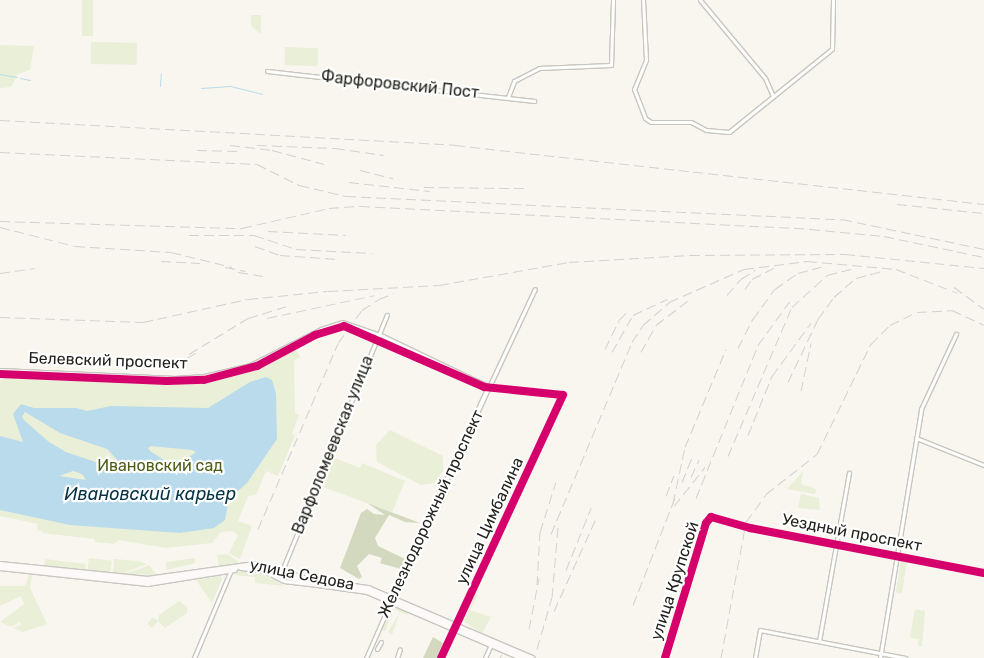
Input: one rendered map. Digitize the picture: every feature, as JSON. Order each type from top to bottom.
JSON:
[{"type":"main road","name":"улица Седова","points":[[0,566],[147,583],[254,564],[310,583],[357,589],[392,599]]},
{"type":"main road","name":"улица Седова","points":[[231,568],[261,569],[311,580],[363,587],[524,658]]},
{"type":"main road","name":"улица Седова","points":[[492,643],[532,658]]},
{"type":"street","points":[[508,97],[514,80],[539,68],[611,65],[614,0]]},
{"type":"street","points":[[644,0],[646,60],[634,89],[647,120],[691,122],[706,130],[729,132],[832,49],[833,0]]},
{"type":"street","points":[[700,0],[765,78],[773,96]]},
{"type":"street","name":"Фарфоровский Пост","points":[[266,71],[534,101]]},
{"type":"street","name":"Железнодорожный проспект","points":[[366,658],[535,289]]},
{"type":"street","name":"Варфоломеевская улица","points":[[281,573],[387,315]]},
{"type":"street","name":"Белевский проспект","points":[[0,372],[167,381],[204,380],[257,366],[336,327],[348,327],[378,336],[489,387],[563,395]]},
{"type":"street","points":[[880,658],[923,404],[956,334]]},
{"type":"street","name":"улица Цимбалина","points":[[441,658],[563,395]]},
{"type":"street","points":[[916,438],[984,465]]},
{"type":"street","points":[[819,641],[849,473]]},
{"type":"street","name":"Уездный проспект","points":[[716,517],[750,528],[984,573]]},
{"type":"street","name":"улица Крупской","points":[[665,658],[706,523],[716,517]]},
{"type":"street","points":[[194,658],[231,568]]},
{"type":"street","points":[[261,569],[284,581],[310,583]]},
{"type":"street","points":[[755,658],[760,630],[905,658]]},
{"type":"street","points":[[378,649],[381,642]]},
{"type":"street","points":[[485,658],[492,643]]},
{"type":"street","points":[[397,658],[400,650]]},
{"type":"green space","points":[[82,0],[93,0],[93,36],[82,36]]},
{"type":"green space","points":[[251,15],[261,15],[261,34],[251,26]]},
{"type":"green space","points":[[91,42],[137,43],[137,65],[91,64]]},
{"type":"green space","points":[[0,45],[34,46],[30,70],[18,74],[11,87],[0,88]]},
{"type":"green space","points":[[285,47],[318,48],[317,66],[284,65]]},
{"type":"green space","name":"Ивановский карьер","points":[[295,348],[300,357],[294,361],[295,413],[299,415],[292,434],[295,435],[278,476],[266,471],[256,495],[248,496],[238,521],[252,526],[240,559],[229,553],[238,535],[233,531],[221,532],[212,543],[166,548],[118,540],[114,544],[95,542],[94,539],[43,533],[40,530],[37,532],[38,524],[0,516],[0,380],[4,379],[0,376],[201,382],[246,372]]},
{"type":"green space","points":[[390,430],[443,456],[443,471],[434,483],[421,485],[377,462],[376,445]]},
{"type":"green space","points":[[332,457],[360,468],[362,463],[405,481],[392,512],[320,486]]},
{"type":"green space","points":[[803,471],[801,484],[816,489],[815,494],[787,489]]},
{"type":"green space","points":[[447,489],[451,491],[422,546],[419,544]]},
{"type":"green space","points":[[801,494],[819,498],[820,510],[798,508]]},
{"type":"green space","points":[[367,503],[420,523],[405,522],[389,515],[375,538],[378,546],[405,559],[401,569],[380,563],[382,558],[369,554],[357,566],[362,577],[359,579],[340,568],[361,513],[367,509],[374,514],[385,515]]},
{"type":"green space","points":[[227,554],[239,562],[219,566],[217,555]]},
{"type":"green space","points":[[89,558],[112,561],[110,573],[88,570]]},
{"type":"green space","points":[[195,558],[195,563],[167,570],[166,562]]},
{"type":"green space","points":[[45,559],[86,564],[85,570],[44,566]]},
{"type":"green space","points":[[114,559],[138,561],[147,564],[120,574],[113,573]]},
{"type":"green space","points":[[901,560],[907,561],[902,594],[896,593]]},
{"type":"green space","points":[[149,565],[157,575],[123,574],[142,568]]},
{"type":"green space","points":[[240,570],[260,573],[285,586],[255,583],[255,577],[234,575]]},
{"type":"green space","points":[[29,575],[32,576],[30,588],[47,624],[23,632],[13,628],[21,625],[20,622],[11,627],[0,622],[24,604],[21,596],[0,606],[0,586],[25,586]]},
{"type":"green space","points":[[220,576],[222,579],[212,603],[196,580]]},
{"type":"green space","points":[[476,593],[478,595],[470,610],[491,617],[482,633],[463,621]]},
{"type":"green space","points":[[179,601],[187,607],[187,613],[165,628],[158,621],[159,615]]},
{"type":"green space","points":[[392,605],[409,612],[408,615],[394,609],[385,631],[381,630]]},
{"type":"green space","points":[[915,609],[925,611],[922,647],[918,646],[919,639],[910,638]]},
{"type":"green space","points":[[400,612],[392,635],[388,632]]},
{"type":"green space","points":[[153,617],[158,621],[152,628],[147,624]]},
{"type":"green space","points":[[433,637],[443,643],[436,658],[423,658]]},
{"type":"water","name":"Ивановский карьер","points":[[266,377],[272,380],[276,394],[277,439],[247,483],[229,499],[225,520],[214,528],[180,533],[70,525],[0,510],[0,436],[23,442],[13,414],[21,404],[34,408],[76,408],[87,411],[111,406],[208,408],[250,382]],"holes":[[[25,412],[60,433],[107,449],[123,466],[119,470],[66,452],[49,442],[25,421],[22,417]],[[151,446],[196,452],[175,467],[148,448]],[[73,471],[82,474],[86,480],[59,476]]]},
{"type":"waterway","points":[[160,86],[161,73]]},
{"type":"waterway","points":[[0,74],[17,77]]},
{"type":"waterway","points":[[20,78],[30,80]]},
{"type":"waterway","points":[[201,88],[230,86],[262,94]]},
{"type":"railway","points":[[0,120],[455,145],[984,204]]},
{"type":"railway","points":[[230,145],[272,150],[324,164]]},
{"type":"railway","points":[[257,145],[335,148],[384,155]]},
{"type":"railway","points":[[197,150],[239,151]]},
{"type":"railway","points":[[0,152],[257,164],[299,185],[346,196],[842,219],[984,249]]},
{"type":"railway","points":[[360,170],[393,178]]},
{"type":"railway","points":[[349,182],[430,191]]},
{"type":"railway","points":[[424,187],[527,188]]},
{"type":"railway","points":[[897,204],[984,213]]},
{"type":"railway","points":[[0,221],[242,228],[329,208],[360,206],[810,229],[884,236],[984,257]]},
{"type":"railway","points":[[0,227],[75,246],[171,252],[232,267]]},
{"type":"railway","points":[[268,231],[346,235]]},
{"type":"railway","points":[[189,235],[254,235],[296,249],[372,253]]},
{"type":"railway","points":[[255,246],[280,255],[338,259]]},
{"type":"railway","points":[[0,317],[143,322],[248,299],[328,291],[439,285],[569,262],[690,255],[845,254],[984,268]]},
{"type":"railway","points":[[161,261],[200,263]]},
{"type":"railway","points":[[551,534],[632,342],[643,325],[669,302],[744,269],[807,261],[896,269],[958,293]]},
{"type":"railway","points":[[225,267],[246,271]]},
{"type":"railway","points":[[738,348],[753,319],[775,289],[798,273],[821,267]]},
{"type":"railway","points":[[0,273],[35,268]]},
{"type":"railway","points":[[745,289],[752,279],[774,268]]},
{"type":"railway","points":[[728,456],[792,307],[827,275],[856,268]]},
{"type":"railway","points":[[727,295],[741,279],[755,270]]},
{"type":"railway","points":[[788,382],[818,319],[834,297],[856,278],[885,270]]},
{"type":"railway","points":[[238,272],[263,276]]},
{"type":"railway","points":[[954,287],[984,309]]},
{"type":"railway","points":[[258,529],[338,343],[362,310],[379,299],[394,293]]},
{"type":"railway","points":[[267,318],[375,295]]},
{"type":"railway","points":[[612,352],[633,315],[667,299]]},
{"type":"railway","points":[[641,352],[656,325],[690,299]]},
{"type":"railway","points":[[696,498],[758,345],[790,301]]},
{"type":"railway","points":[[189,354],[248,318],[287,306]]},
{"type":"railway","points":[[605,349],[619,320],[629,310]]},
{"type":"railway","points":[[721,658],[746,522],[766,494],[817,454],[871,344],[890,325],[917,312],[952,310],[984,325]]},
{"type":"railway","points":[[748,435],[772,376],[811,323]]},
{"type":"railway","points":[[801,391],[811,343]]},
{"type":"railway","points":[[673,503],[685,447],[726,349]]},
{"type":"railway","points":[[174,365],[196,353]]},
{"type":"railway","points":[[682,482],[692,457]]},
{"type":"railway","points":[[691,477],[699,460]]},
{"type":"railway","points":[[674,506],[705,467]]},
{"type":"railway","points":[[666,496],[674,475]]},
{"type":"railway","points":[[537,585],[540,532],[556,482]]},
{"type":"railway","points":[[633,605],[675,498]]},
{"type":"railway","points":[[566,570],[591,508]]},
{"type":"railway","points":[[554,611],[597,516]]},
{"type":"railway","points":[[537,649],[552,597],[558,527]]},
{"type":"railway","points":[[529,629],[539,578]]},
{"type":"railway","points":[[500,658],[502,654]]},
{"type":"cycle path","points":[[0,374],[167,381],[204,380],[257,366],[315,335],[344,326],[484,387],[563,395],[441,658]]},
{"type":"cycle path","points":[[665,658],[706,523],[711,517],[750,528],[984,573]]},
{"type":"park label","name":"Ивановский сад","points":[[160,466]]}]
